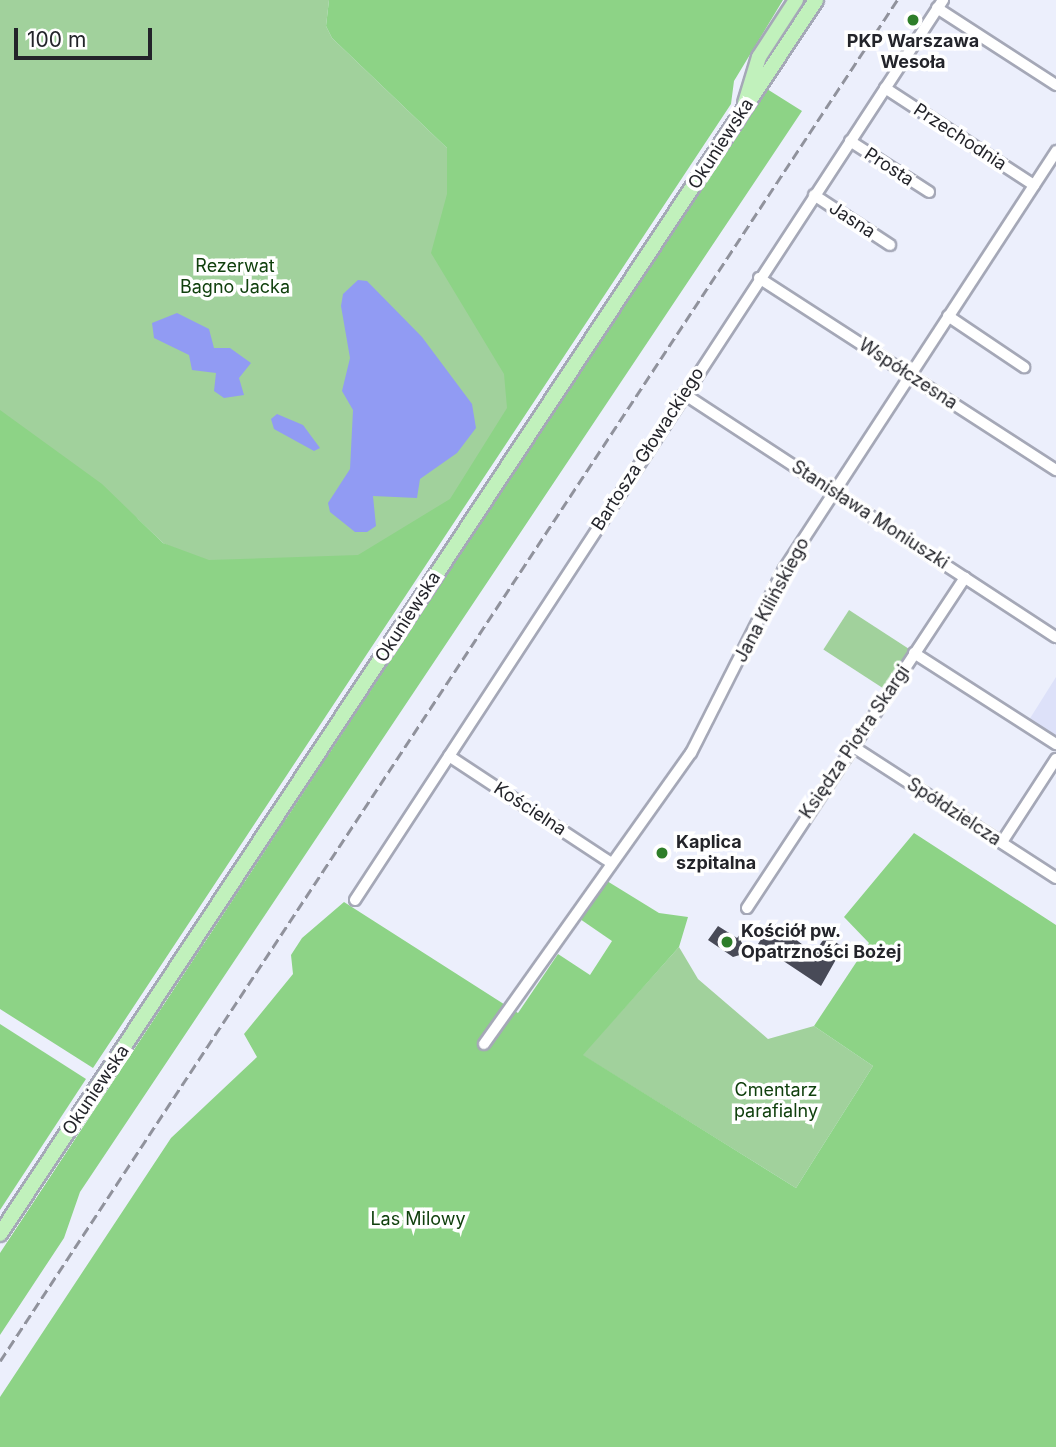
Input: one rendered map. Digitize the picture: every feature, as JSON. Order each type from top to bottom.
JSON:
[{"type":"main road","points":[[744,108],[750,74],[796,0]]},
{"type":"main road","name":"Okuniewska","points":[[0,1234],[816,0]]},
{"type":"street","points":[[940,4],[1056,85]]},
{"type":"street","name":"Bartosza Głowackiego","points":[[355,900],[940,4]]},
{"type":"street","name":"Przechodnia","points":[[885,88],[1034,185]]},
{"type":"street","name":"Prosta","points":[[850,141],[929,192]]},
{"type":"street","name":"Jana Kilińskiego","points":[[484,1044],[691,753],[784,569],[1056,151]]},
{"type":"street","name":"Jasna","points":[[814,195],[890,245]]},
{"type":"street","name":"Współczesna","points":[[760,278],[1056,470]]},
{"type":"street","points":[[948,316],[1024,367]]},
{"type":"street","name":"Stanisława Moniuszki","points":[[684,394],[1056,637]]},
{"type":"street","name":"Księdza Piotra Skargi","points":[[747,908],[965,577]]},
{"type":"street","points":[[914,653],[1056,744]]},
{"type":"street","name":"Spółdzielcza","points":[[852,746],[1056,877]]},
{"type":"street","name":"Kościelna","points":[[449,756],[611,863]]},
{"type":"street","points":[[1002,842],[1056,759]]},
{"type":"shaded area","points":[[1056,677],[1056,736],[1052,736],[1029,720]]},
{"type":"green space","name":"Rezerwat Bagno Jacka","points":[[0,0],[329,0],[326,26],[332,38],[447,148],[523,398],[451,502],[362,560],[206,566],[163,543],[138,519],[0,424]]},
{"type":"green space","points":[[329,0],[783,0],[734,81],[731,104],[93,1068],[0,1009],[0,410],[102,484],[163,543],[209,560],[358,555],[450,499],[507,408],[504,374],[431,253],[447,194],[447,148],[332,38],[326,26]]},
{"type":"green space","points":[[767,89],[802,111],[80,1192],[64,1238],[0,1335],[0,1253]]},
{"type":"green space","points":[[849,610],[910,650],[885,689],[823,649]]},
{"type":"green space","name":"Las Milowy","points":[[914,833],[1056,925],[1056,1447],[0,1447],[0,1397],[171,1138],[257,1057],[244,1034],[293,974],[291,955],[302,938],[344,902],[518,1013],[558,954],[590,975],[612,941],[580,919],[607,881],[659,913],[688,917],[679,947],[583,1055],[796,1188],[873,1066],[814,1026],[869,943],[844,917]]},
{"type":"green space","name":"Cmentarz parafialny","points":[[679,947],[698,979],[768,1039],[814,1026],[873,1066],[796,1188],[582,1055]]},
{"type":"green space","points":[[0,1024],[86,1079],[0,1210]]},
{"type":"water","points":[[358,280],[367,281],[422,337],[472,404],[476,428],[457,453],[420,479],[417,498],[373,496],[376,526],[367,532],[355,532],[330,512],[328,503],[350,469],[353,410],[342,391],[350,358],[341,306],[343,294]]},
{"type":"water","points":[[177,313],[209,329],[214,348],[230,348],[251,363],[239,378],[244,395],[224,398],[214,391],[216,373],[192,370],[189,355],[154,338],[152,323]]},
{"type":"water","points":[[277,414],[303,425],[320,448],[314,451],[274,429],[271,419]]},
{"type":"building","points":[[772,922],[814,953],[826,936],[843,947],[821,986],[758,944]]},
{"type":"building","name":"Kościół pw. Opatrzności Bożej","points":[[718,926],[737,938],[741,933],[743,954],[733,957],[708,940]]},
{"type":"railway","points":[[0,1361],[897,0]]},
{"type":"place","name":"PKP Warszawa Wesoła","points":[[913,20]]},
{"type":"place","name":"Kaplica szpitalna","points":[[662,853]]},
{"type":"place","name":"Kościół pw. Opatrzności Bożej","points":[[727,942]]}]
